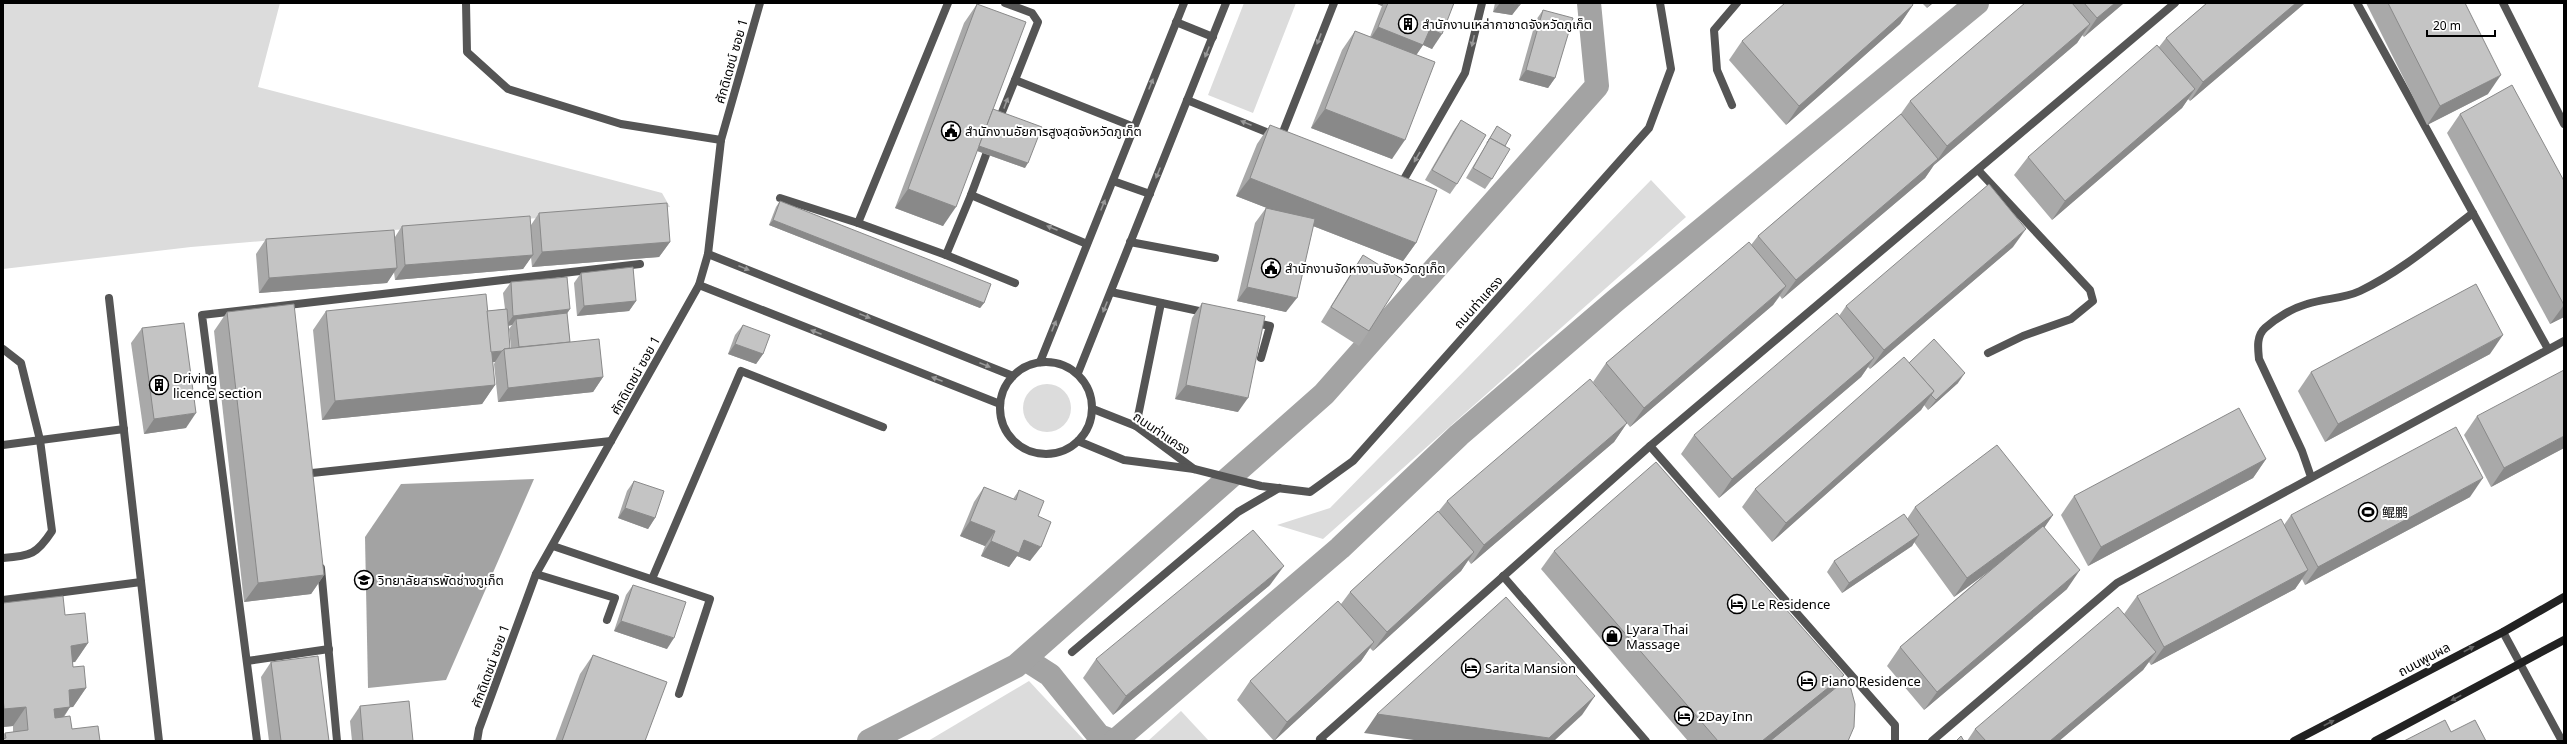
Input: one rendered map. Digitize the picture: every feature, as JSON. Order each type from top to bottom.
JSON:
[{"type":"main road","name":"ถนนพูนผล","points":[[2294,741],[2503,632],[2564,597]]},
{"type":"main road","points":[[2375,741],[2564,640]]},
{"type":"street","points":[[466,3],[467,52],[508,89],[621,124],[721,140]]},
{"type":"street","name":"ศักดิเดชน์ ซอย 1","points":[[477,741],[479,729],[536,574],[699,285],[708,254],[721,140],[760,3]]},
{"type":"street","points":[[858,222],[948,3]]},
{"type":"street","points":[[946,255],[1038,22],[1032,13],[1005,3]]},
{"type":"street","points":[[1040,362],[1184,3]]},
{"type":"street","points":[[1078,373],[1226,3]]},
{"type":"street","points":[[1187,100],[1285,139],[1334,3]]},
{"type":"street","points":[[1394,184],[1401,186],[1465,73],[1482,3]]},
{"type":"street","name":"ถนนท่าแครง","points":[[1078,441],[1124,460],[1194,469],[1261,486],[1310,492],[1353,461],[1649,128],[1671,69],[1660,3]]},
{"type":"street","points":[[1732,105],[1717,70],[1714,30],[1729,6],[1737,3]]},
{"type":"street","points":[[1322,741],[1320,739],[1650,446],[2175,3]]},
{"type":"street","points":[[2357,3],[2548,349]]},
{"type":"street","points":[[2503,3],[2564,124]]},
{"type":"street","points":[[1176,22],[1213,37]]},
{"type":"street","points":[[1015,80],[1134,127]]},
{"type":"street","points":[[1978,170],[2090,290],[2092,300],[2071,319],[2023,336],[1988,353]]},
{"type":"street","points":[[1113,181],[1150,194]]},
{"type":"street","points":[[970,195],[1087,244]]},
{"type":"street","points":[[780,198],[858,222],[1015,283]]},
{"type":"street","points":[[2311,477],[2302,451],[2259,359],[2257,346],[2263,329],[2288,312],[2307,304],[2335,299],[2358,292],[2391,276],[2472,213]]},
{"type":"street","points":[[1130,242],[1215,258]]},
{"type":"street","points":[[708,254],[1012,376]]},
{"type":"street","points":[[257,741],[202,315],[293,308],[640,264]]},
{"type":"street","points":[[699,285],[1000,404]]},
{"type":"street","points":[[1111,292],[1215,314]]},
{"type":"street","points":[[109,298],[159,741]]},
{"type":"street","points":[[1136,426],[1161,302]]},
{"type":"street","points":[[1246,321],[1270,326],[1261,358]]},
{"type":"street","points":[[1932,741],[2116,583],[2564,341]]},
{"type":"street","points":[[3,349],[21,363],[40,440],[52,531],[40,549],[19,557],[3,558]]},
{"type":"street","points":[[1040,362],[1061,364],[1078,373],[1088,390],[1093,408],[1085,432],[1078,441],[1067,449],[1051,454],[1035,453],[1020,447],[1010,437],[1001,419],[1000,404],[1006,384],[1012,376],[1026,366],[1040,362]]},
{"type":"street","points":[[652,579],[741,371],[883,427]]},
{"type":"street","name":"ถนนท่าแครง","points":[[1093,408],[1136,426],[1194,469]]},
{"type":"street","points":[[3,445],[124,429]]},
{"type":"street","points":[[312,473],[611,441]]},
{"type":"street","points":[[1650,446],[1895,726],[1895,741]]},
{"type":"street","points":[[1072,652],[1238,512],[1279,488]]},
{"type":"street","points":[[553,546],[710,599],[679,694]]},
{"type":"street","points":[[320,557],[337,741]]},
{"type":"street","points":[[536,574],[615,598],[607,620]]},
{"type":"street","points":[[1503,576],[1646,741]]},
{"type":"street","points":[[3,600],[141,582]]},
{"type":"street","points":[[2503,632],[2562,741]]},
{"type":"street","points":[[247,661],[329,649]]},
{"type":"shaded area","points":[[3,3],[280,3],[258,87],[662,193],[670,207],[191,247],[3,269]]},
{"type":"shaded area","points":[[1244,3],[1296,3],[1253,113],[1208,95]]},
{"type":"shaded area","points":[[1651,180],[1686,217],[1323,539],[1277,525],[1330,508]]},
{"type":"shaded area","points":[[1042,384],[1052,384],[1064,391],[1071,403],[1071,413],[1064,425],[1052,432],[1042,432],[1034,428],[1027,421],[1023,413],[1023,403],[1027,395],[1034,388]]},
{"type":"shaded area","points":[[534,479],[446,680],[368,688],[365,537],[401,484]]},
{"type":"shaded area","points":[[1029,681],[1085,741],[928,741]]},
{"type":"shaded area","points":[[1181,711],[1209,741],[1148,741]]},
{"type":"building","name":"สำนักงานเหล่ากาชาดจังหวัดภูเก็ต","points":[[1388,3],[1454,3],[1442,34],[1430,29],[1423,45],[1378,27]]},
{"type":"building","points":[[1507,3],[1520,3],[1520,5]]},
{"type":"building","points":[[1785,3],[1912,3],[1913,5],[1799,106],[1742,41]]},
{"type":"building","points":[[2025,3],[2072,3],[2090,24],[1947,146],[1910,101]]},
{"type":"building","points":[[2084,3],[2115,3],[2097,18]]},
{"type":"building","points":[[2207,3],[2296,3],[2203,82],[2166,38]]},
{"type":"building","points":[[2388,3],[2465,3],[2501,75],[2440,106]]},
{"type":"building","name":"สำนักงานอัยการสูงสุดจังหวัดภูเก็ต","points":[[977,4],[1026,22],[956,207],[908,189]]},
{"type":"building","points":[[1543,10],[1573,18],[1555,78],[1526,70]]},
{"type":"building","points":[[1355,31],[1435,62],[1405,140],[1325,109]]},
{"type":"building","points":[[2157,45],[2195,89],[2065,201],[2028,157]]},
{"type":"building","points":[[2512,85],[2564,181],[2564,305],[2460,114]]},
{"type":"building","points":[[993,109],[1042,127],[1028,163],[979,146]]},
{"type":"building","points":[[1901,114],[1938,159],[1796,280],[1758,236]]},
{"type":"building","points":[[1461,120],[1486,135],[1457,184],[1432,170]]},
{"type":"building","points":[[1270,125],[1437,190],[1416,243],[1250,178]]},
{"type":"building","points":[[1497,126],[1511,135],[1505,146],[1490,138],[1487,143]]},
{"type":"building","points":[[1490,138],[1510,149],[1492,179],[1473,168]]},
{"type":"building","points":[[1989,184],[2026,229],[1884,350],[1846,306]]},
{"type":"building","points":[[780,201],[991,284],[984,303],[773,220]]},
{"type":"building","points":[[667,203],[670,242],[542,252],[539,213]]},
{"type":"building","name":"สำนักงานจัดหางานจังหวัดภูเก็ต","points":[[1266,208],[1315,219],[1297,298],[1247,287]]},
{"type":"building","points":[[530,216],[533,255],[405,265],[402,226]]},
{"type":"building","points":[[394,230],[397,268],[269,278],[266,239]]},
{"type":"building","points":[[1749,242],[1786,286],[1644,408],[1606,363]]},
{"type":"building","points":[[1363,255],[1402,279],[1369,331],[1331,307]]},
{"type":"building","points":[[633,267],[636,301],[584,306],[581,273]]},
{"type":"building","points":[[567,277],[570,309],[513,316],[511,282]]},
{"type":"building","points":[[2476,284],[2503,335],[2338,424],[2311,372]]},
{"type":"building","points":[[486,294],[495,385],[335,401],[326,311]]},
{"type":"building","points":[[1202,303],[1265,316],[1248,398],[1186,385]]},
{"type":"building","points":[[294,304],[324,575],[258,583],[227,312]]},
{"type":"building","points":[[507,309],[510,348],[502,351],[491,352],[487,311]]},
{"type":"building","points":[[567,313],[570,342],[519,347],[516,319]]},
{"type":"building","points":[[1837,313],[1874,358],[1732,479],[1694,435]]},
{"type":"building","name":"Driving licence section","points":[[184,323],[196,413],[154,419],[142,328]]},
{"type":"building","points":[[743,325],[770,335],[763,354],[735,344]]},
{"type":"building","points":[[599,339],[603,377],[508,388],[504,349]]},
{"type":"building","points":[[1934,339],[1965,373],[1936,400],[1931,395],[1934,391],[1909,363]]},
{"type":"building","points":[[1904,357],[1934,391],[1786,523],[1755,489]]},
{"type":"building","points":[[2564,370],[2564,436],[2504,468],[2477,416]]},
{"type":"building","points":[[1590,379],[1627,423],[1484,545],[1447,501]]},
{"type":"building","points":[[2239,408],[2266,459],[2101,547],[2074,496]]},
{"type":"building","points":[[2456,427],[2483,478],[2318,567],[2291,515]]},
{"type":"building","points":[[1997,445],[2053,515],[1967,578],[1915,507]]},
{"type":"building","points":[[1656,462],[1844,675],[1762,741],[1718,741],[1554,551]]},
{"type":"building","points":[[634,481],[664,491],[655,518],[625,508]]},
{"type":"building","points":[[984,487],[1016,500],[1019,490],[1044,501],[1038,516],[1051,522],[1041,547],[1024,540],[1019,553],[991,541],[995,531],[970,521]]},
{"type":"building","points":[[1438,511],[1474,552],[1387,632],[1350,592]]},
{"type":"building","points":[[1904,514],[1919,535],[1849,583],[1834,561]]},
{"type":"building","points":[[2281,519],[2308,570],[2164,647],[2137,596]]},
{"type":"building","points":[[2043,526],[2080,570],[1937,692],[1900,647]]},
{"type":"building","points":[[1253,530],[1284,566],[1126,696],[1096,659]]},
{"type":"building","points":[[633,585],[686,602],[674,638],[621,621]]},
{"type":"building","points":[[63,596],[65,615],[85,613],[88,643],[71,646],[73,667],[84,666],[86,688],[69,690],[70,707],[54,709],[55,718],[70,716],[72,729],[98,726],[100,741],[3,741],[3,739],[6,738],[5,733],[28,730],[26,707],[4,709],[3,603]]},
{"type":"building","points":[[1506,597],[1595,696],[1549,738],[1377,714]]},
{"type":"building","points":[[1338,601],[1374,642],[1287,722],[1250,681]]},
{"type":"building","points":[[2118,607],[2156,652],[2050,741],[1986,741],[1975,729]]},
{"type":"building","points":[[593,655],[667,682],[645,741],[562,741]]},
{"type":"building","points":[[318,656],[329,741],[281,741],[271,662]]},
{"type":"building","points":[[1848,678],[1855,704],[1854,727],[1848,741],[1770,741]]},
{"type":"building","points":[[409,701],[413,741],[363,741],[360,706]]},
{"type":"building","points":[[2445,720],[2451,732],[2475,720],[2486,741],[2404,741]]},
{"type":"building","points":[[1961,736],[1964,741],[1956,741]]},
{"type":"waterway","points":[[869,741],[1016,666],[1324,394],[1597,86],[1589,3]]},
{"type":"waterway","points":[[1115,741],[1340,548],[1459,435],[1615,301],[1977,3]]},
{"type":"waterway","points":[[1025,659],[1050,675],[1099,736],[1112,741]]},
{"type":"place","name":"สำนักงานเหล่ากาชาดจังหวัดภูเก็ต","points":[[1408,24]]},
{"type":"place","name":"สำนักงานอัยการสูงสุดจังหวัดภูเก็ต","points":[[951,131]]},
{"type":"place","name":"สำนักงานจัดหางานจังหวัดภูเก็ต","points":[[1271,268]]},
{"type":"place","name":"Driving licence section","points":[[159,385]]},
{"type":"place","name":"鲲鹏","points":[[2368,512]]},
{"type":"place","name":"วิทยาลัยสารพัดช่างภูเก็ต","points":[[364,580]]},
{"type":"place","name":"Le Residence","points":[[1737,604]]},
{"type":"place","name":"Lyara Thai Massage","points":[[1612,636]]},
{"type":"place","name":"Sarita Mansion","points":[[1471,668]]},
{"type":"place","name":"Piano Residence","points":[[1807,681]]},
{"type":"place","name":"2Day Inn","points":[[1684,716]]}]
